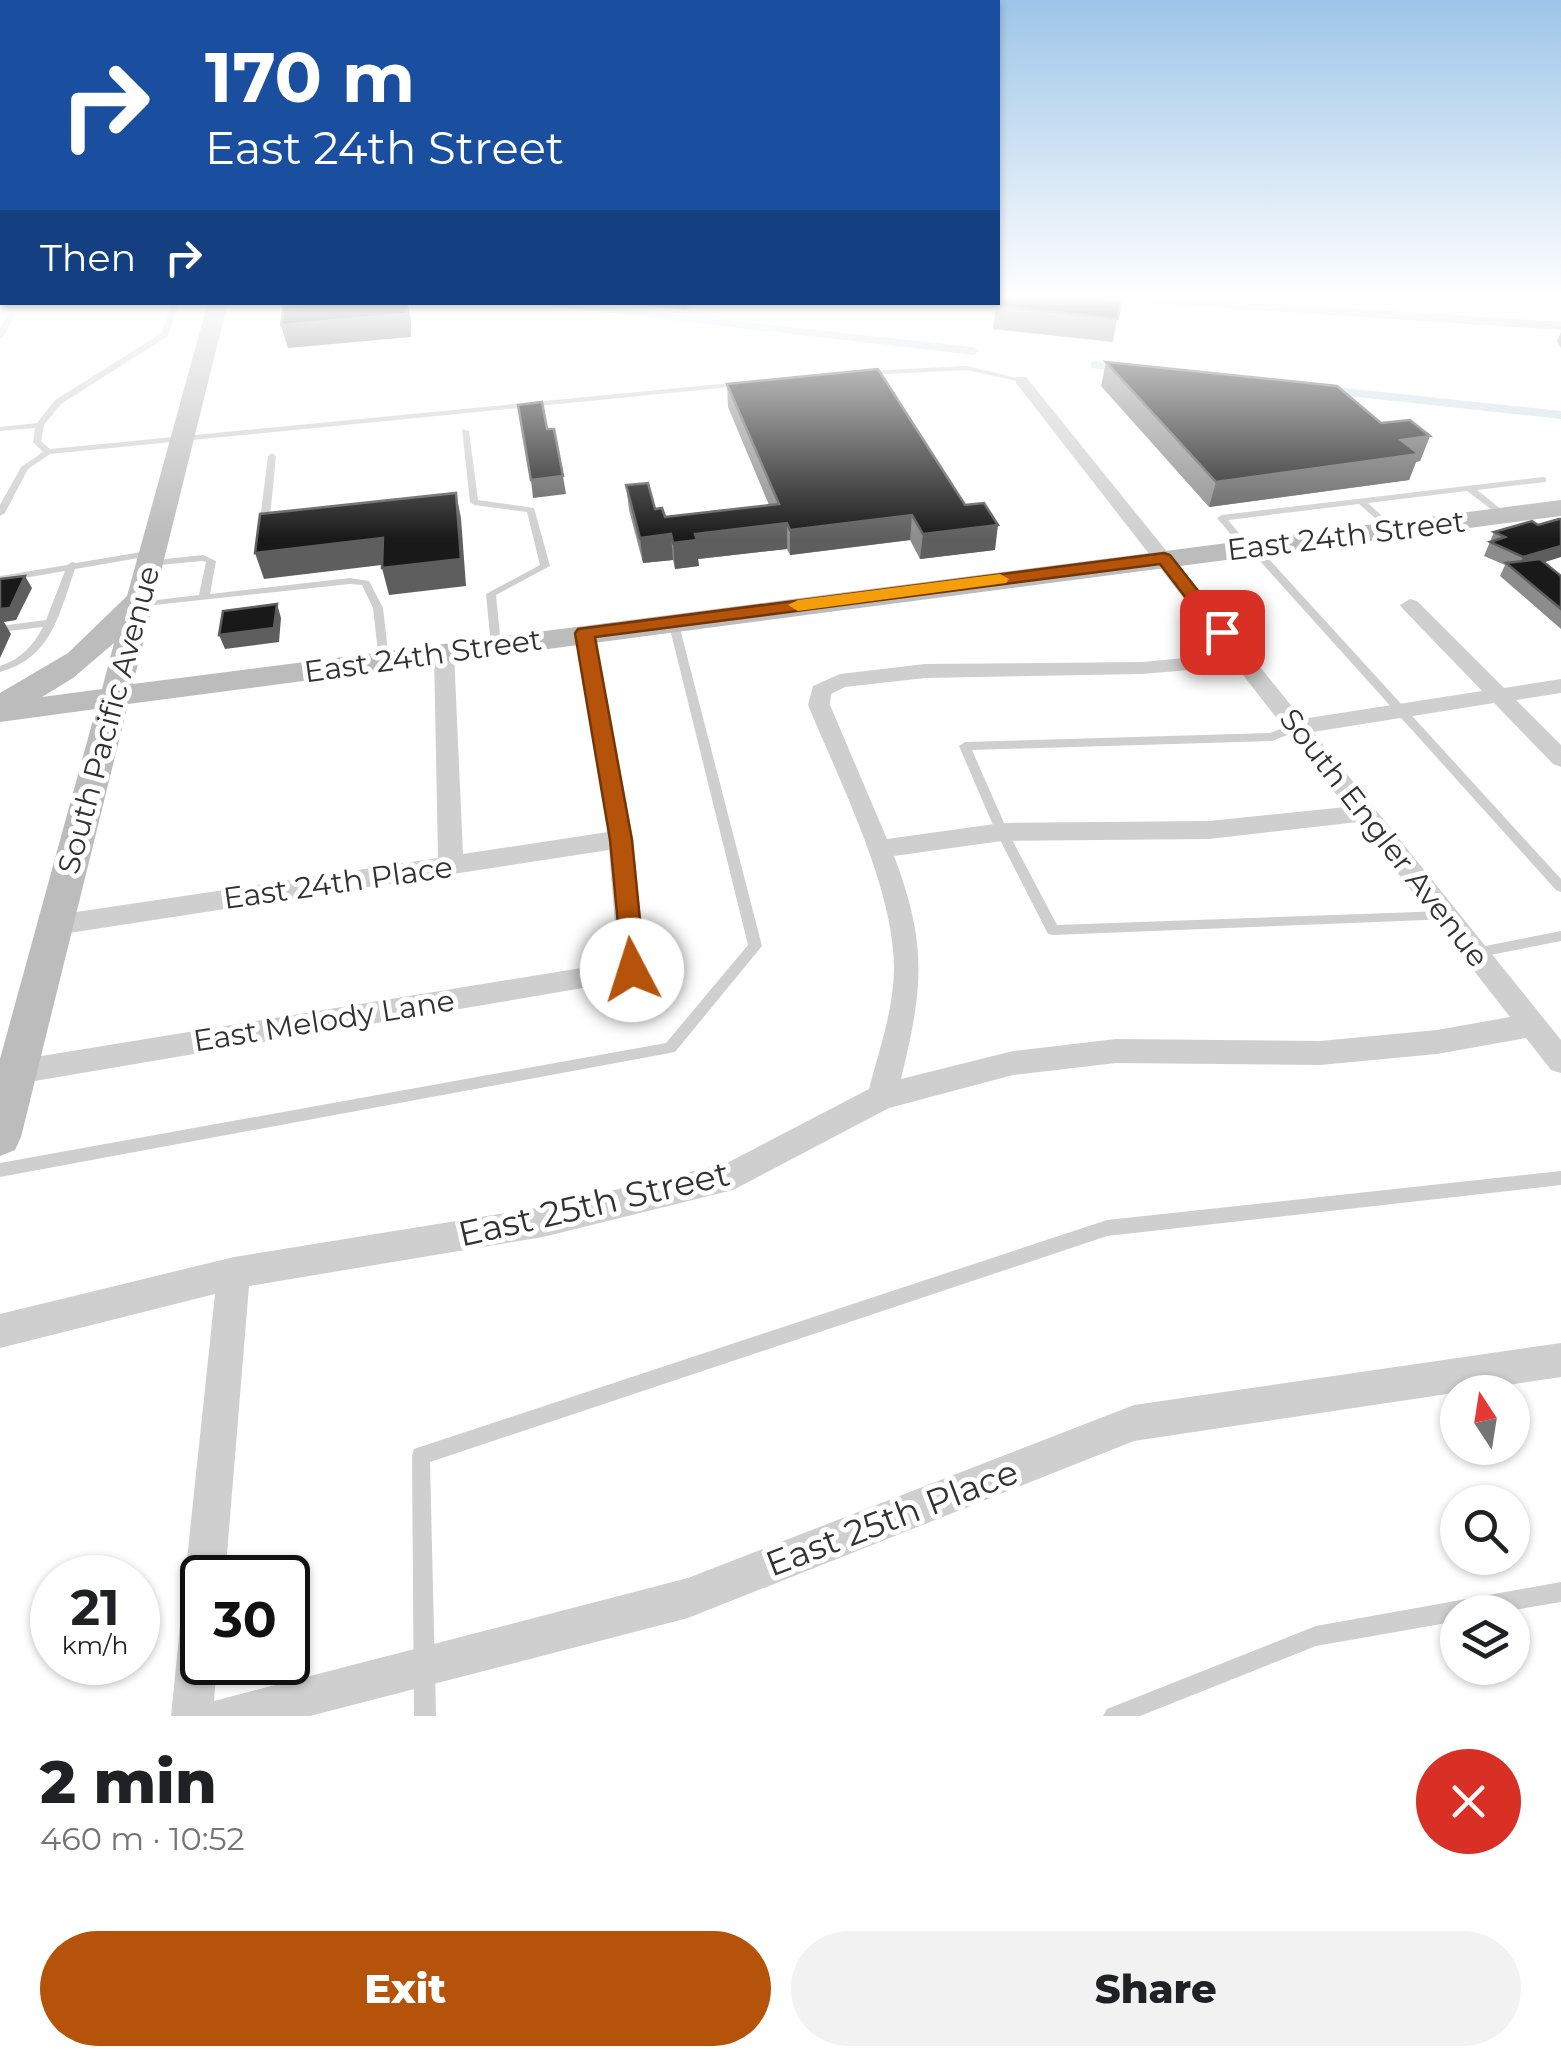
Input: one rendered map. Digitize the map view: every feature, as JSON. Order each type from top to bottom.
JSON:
[{"type":"main road","name":"South Pacific Avenue","points":[[0,1137],[198,379]]},
{"type":"main road","name":"East 24th Street","points":[[0,712],[673,621],[1561,508]]},
{"type":"main road","points":[[0,704],[71,667],[141,601]]},
{"type":"street","name":"South Engler Avenue","points":[[1021,380],[1561,1062]]},
{"type":"street","points":[[1410,605],[1561,759]]},
{"type":"street","points":[[585,633],[621,840]]},
{"type":"street","points":[[444,653],[451,866]]},
{"type":"street","points":[[882,1097],[908,970],[903,925],[819,705],[821,691],[840,681],[925,672],[1023,666],[1142,668],[1242,658]]},
{"type":"street","points":[[1296,727],[1561,686]]},
{"type":"street","points":[[877,850],[1002,832],[1208,830],[1365,813]]},
{"type":"street","name":"East 24th Place","points":[[56,924],[621,840]]},
{"type":"street","name":"East Melody Lane","points":[[17,1072],[632,970],[621,840]]},
{"type":"street","name":"East 25th Street","points":[[0,1331],[234,1273],[543,1222],[733,1176],[882,1097],[961,1074],[1064,1055],[1116,1051],[1320,1052],[1437,1042],[1532,1026]]},
{"type":"street","points":[[207,1555],[234,1273]]},
{"type":"street","name":"East 25th Place","points":[[229,1716],[688,1598],[1134,1423],[1561,1360]]},
{"type":"street","points":[[192,1716],[195,1685]]},
{"type":"lane","points":[[48,452],[37,442],[40,425],[58,402],[94,379]]},
{"type":"lane","points":[[1017,379],[1021,380]]},
{"type":"lane","points":[[0,513],[25,466],[48,452],[755,383]]},
{"type":"lane","points":[[0,429],[40,425]]},
{"type":"lane","points":[[465,430],[474,502]]},
{"type":"lane","points":[[272,456],[265,520],[285,518]]},
{"type":"lane","points":[[1543,480],[1222,518],[1561,887]]},
{"type":"lane","points":[[1470,489],[1503,516]]},
{"type":"lane","points":[[1361,501],[1392,530]]},
{"type":"lane","points":[[461,503],[531,510],[545,566],[491,594],[496,646]]},
{"type":"lane","points":[[0,579],[72,566],[152,558],[203,558],[211,560],[204,597]]},
{"type":"lane","points":[[0,669],[11,668],[35,652],[72,566]]},
{"type":"lane","points":[[141,601],[350,581],[366,583],[378,608],[384,662]]},
{"type":"lane","points":[[0,1170],[670,1048],[755,946],[673,621]]},
{"type":"lane","points":[[0,629],[49,623]]},
{"type":"lane","points":[[1296,727],[1272,737],[964,746],[1002,832],[1054,930],[1446,916]]},
{"type":"lane","points":[[1475,952],[1561,936]]},
{"type":"lane","points":[[425,1716],[421,1456],[1106,1228],[1561,1178]]},
{"type":"lane","points":[[1114,1716],[1316,1636],[1561,1592]]},
{"type":"building","points":[[777,379],[884,379],[965,505],[984,503],[998,525],[923,534],[912,515],[790,530],[787,523],[695,534],[697,540],[673,543],[671,534],[640,538],[626,485],[648,483],[655,509],[662,508],[665,517],[779,504],[727,384]]},
{"type":"building","points":[[1122,379],[1270,379],[1337,386],[1381,423],[1410,420],[1430,436],[1401,440],[1419,454],[1216,482]]},
{"type":"building","points":[[542,402],[547,429],[554,429],[563,476],[531,480],[518,405]]},
{"type":"building","points":[[456,493],[461,559],[382,568],[383,538],[255,553],[260,514]]},
{"type":"building","points":[[1561,519],[1561,546],[1523,557],[1490,542],[1505,537],[1494,532],[1532,521],[1538,525]]},
{"type":"building","points":[[1540,559],[1561,576],[1561,609],[1506,563]]},
{"type":"building","points":[[25,576],[10,608],[0,609],[0,579]]},
{"type":"building","points":[[277,604],[274,628],[219,635],[223,611]]},
{"type":"waterway","points":[[1316,389],[1561,415]]},
{"type":"slow traffic","points":[[798,605],[1000,579]]},
{"type":"route","points":[[632,970],[621,840],[585,633],[1164,558],[1222,632]]}]
